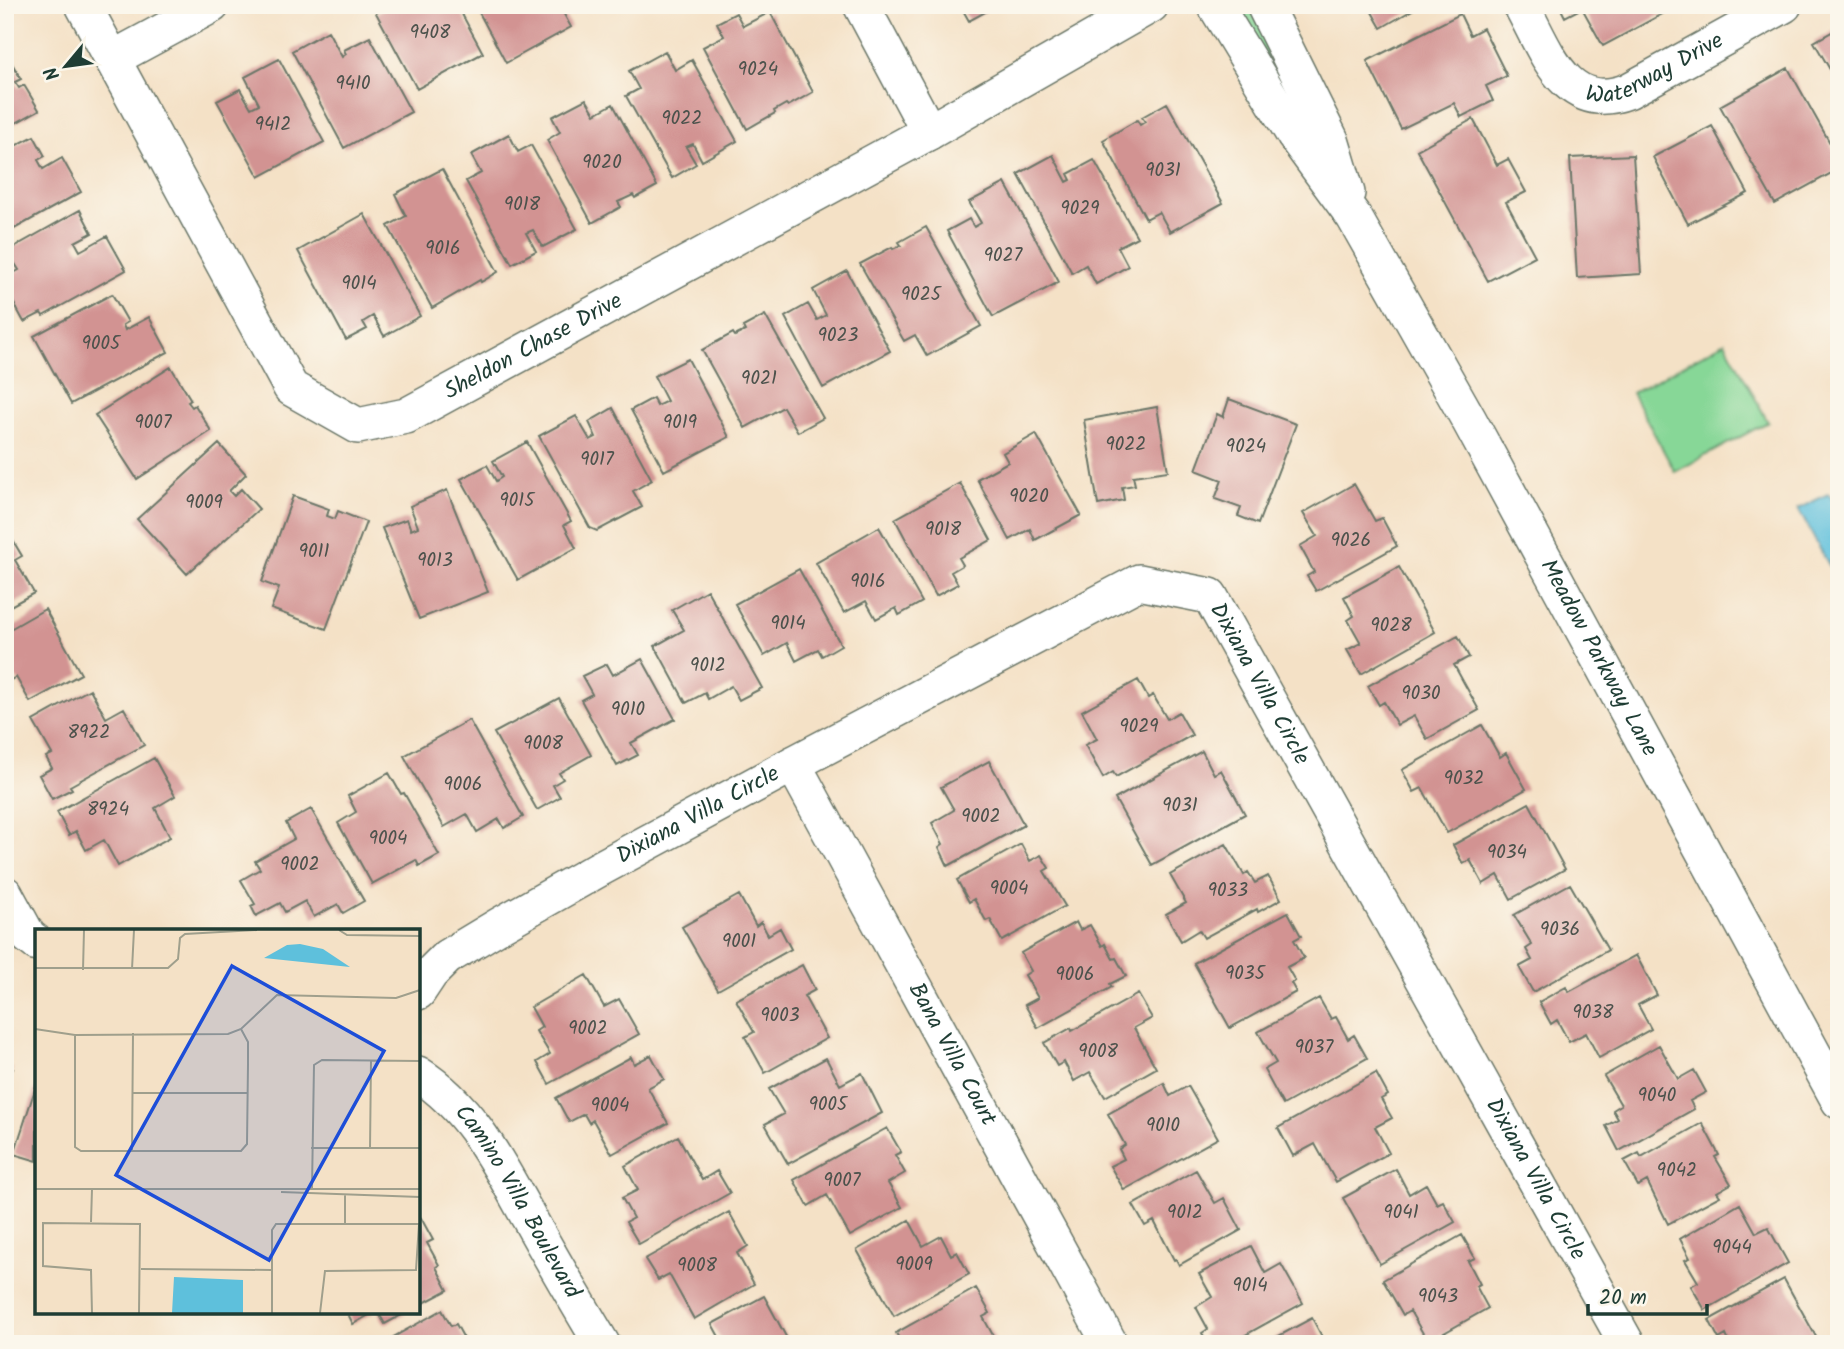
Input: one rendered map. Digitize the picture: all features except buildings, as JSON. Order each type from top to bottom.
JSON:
[{"type":"street","name":"Sheldon Chase Drive","points":[[83,5],[291,388],[358,426],[406,416],[929,132],[1151,5]]},
{"type":"street","points":[[112,59],[212,5]]},
{"type":"street","points":[[861,5],[929,132]]},
{"type":"street","name":"Meadow Parkway Lane","points":[[1215,5],[1294,135],[1354,217],[1469,420],[1839,1101]]},
{"type":"street","name":"Meadow Parkway Lane","points":[[1264,5],[1331,140],[1354,217]]},
{"type":"street","name":"Waterway Drive","points":[[1521,5],[1560,76],[1586,95],[1599,97],[1613,97],[1628,91],[1784,5]]},
{"type":"street","name":"Dixiana Villa Circle","points":[[420,989],[447,957],[599,869],[1139,582],[1210,596],[1614,1339]]},
{"type":"street","name":"Bana Villa Court","points":[[793,764],[1110,1344]]},
{"type":"street","points":[[5,894],[28,936],[35,941]]},
{"type":"street","name":"Camino Villa Boulevard","points":[[420,1075],[433,1084],[470,1121],[484,1141],[602,1344]]},
{"type":"green space","points":[[1237,5],[1251,5],[1309,137]]},
{"type":"green space","points":[[1725,342],[1768,422],[1675,472],[1632,393]]},
{"type":"water","points":[[1828,494],[1839,506],[1839,579],[1798,509]]}]
